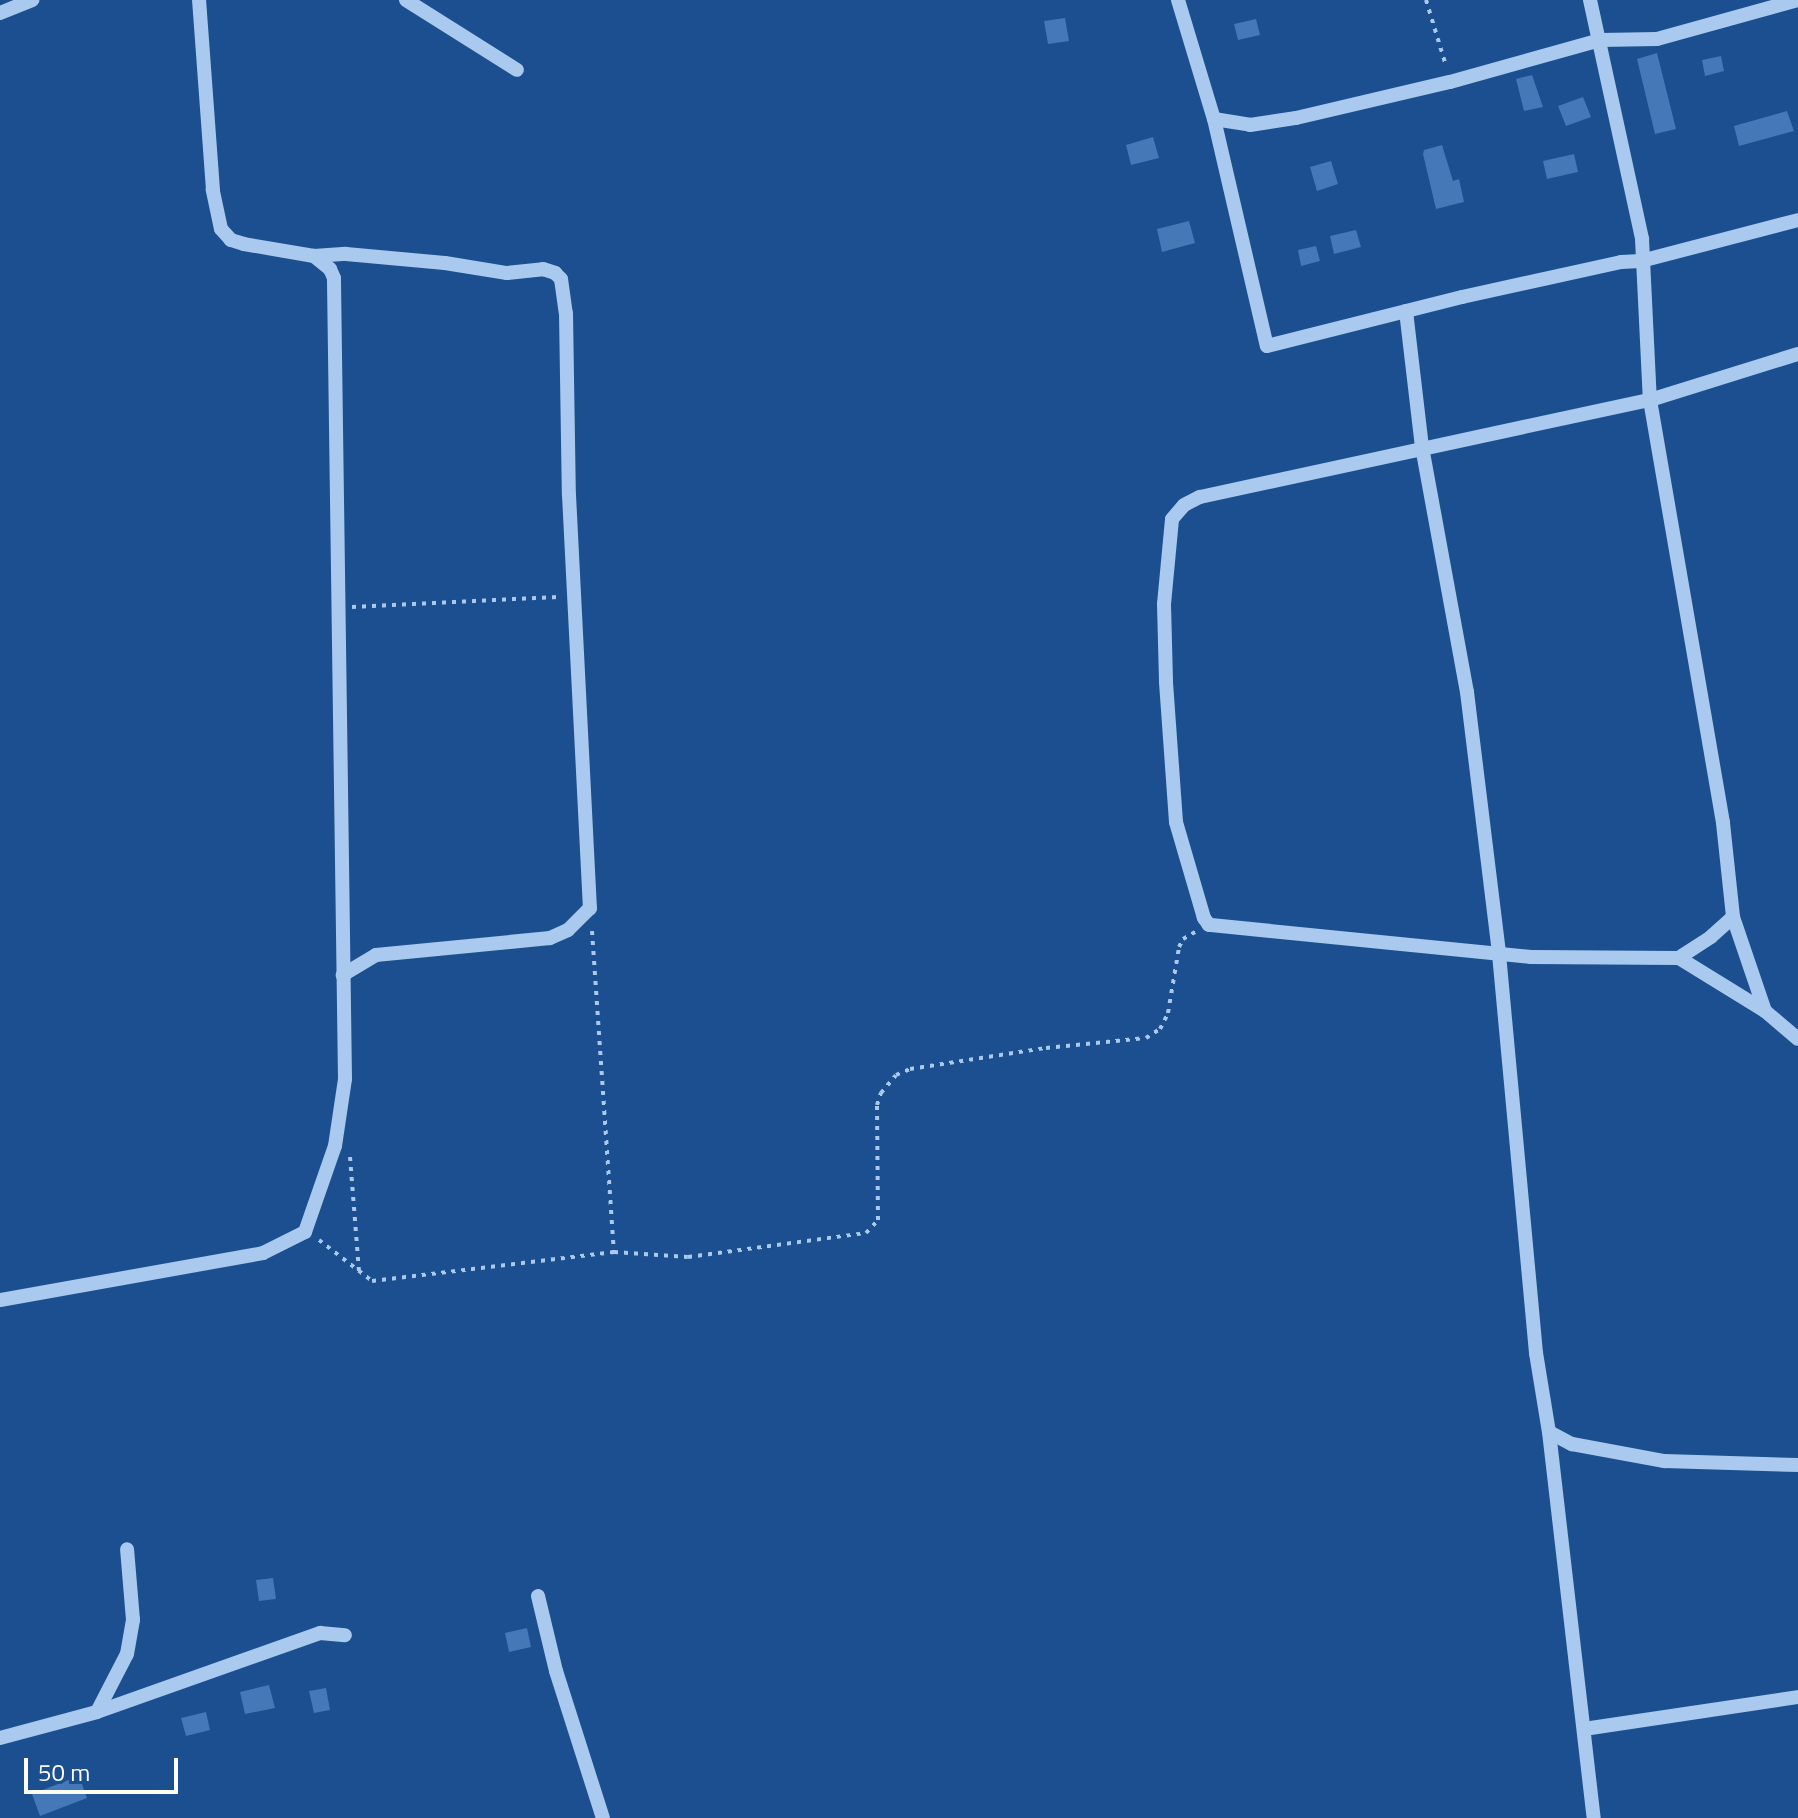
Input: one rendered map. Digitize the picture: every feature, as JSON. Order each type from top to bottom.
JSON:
[{"type":"street","points":[[0,13],[33,0]]},
{"type":"street","points":[[199,0],[213,190],[221,229],[231,240],[314,256],[346,254],[417,260],[507,273],[543,269],[561,279],[566,313],[574,597],[590,908],[568,930],[550,938],[376,955],[343,975]]},
{"type":"street","points":[[406,0],[517,70]]},
{"type":"street","points":[[1178,0],[1214,119],[1267,346],[1621,262],[1641,261],[1798,220]]},
{"type":"street","points":[[1590,0],[1642,239],[1650,400],[1723,823],[1733,917],[1765,1011]]},
{"type":"street","points":[[1214,119],[1250,125],[1296,118],[1450,82],[1600,40],[1657,39],[1798,0]]},
{"type":"street","points":[[0,1300],[263,1253],[305,1232],[337,1133],[345,1079],[334,278],[330,269],[314,256]]},
{"type":"street","points":[[1406,311],[1422,447],[1467,692],[1499,954],[1536,1353],[1549,1432],[1594,1818]]},
{"type":"street","points":[[1798,354],[1650,400],[1200,497],[1184,505],[1172,519],[1164,604],[1176,822],[1204,918],[1209,925],[1499,954],[1679,958],[1765,1011],[1798,1039]]},
{"type":"street","points":[[1679,958],[1733,917]]},
{"type":"street","points":[[1549,1432],[1572,1444],[1664,1461],[1798,1465]]},
{"type":"street","points":[[97,1712],[127,1654],[133,1620],[127,1549]]},
{"type":"street","points":[[538,1596],[556,1671],[603,1818]]},
{"type":"street","points":[[0,1738],[97,1712],[320,1633],[345,1635]]},
{"type":"street","points":[[1584,1729],[1798,1697]]},
{"type":"path","points":[[1426,0],[1438,31],[1450,82]]},
{"type":"path","points":[[338,608],[574,597]]},
{"type":"path","points":[[590,908],[614,1252]]},
{"type":"path","points":[[305,1232],[334,1248],[359,1273],[372,1281],[614,1252],[688,1257],[866,1233],[878,1220],[877,1105],[881,1093],[896,1075],[910,1069],[1046,1048],[1146,1038],[1160,1029],[1168,1013],[1183,939],[1209,925]]},
{"type":"path","points":[[350,1153],[359,1273]]},
{"type":"building","points":[[1065,18],[1069,41],[1048,44],[1044,21]]},
{"type":"building","points":[[1256,19],[1260,35],[1238,40],[1234,24]]},
{"type":"building","points":[[1657,53],[1676,129],[1655,134],[1637,59]]},
{"type":"building","points":[[1721,56],[1724,71],[1705,76],[1702,60]]},
{"type":"building","points":[[1532,75],[1543,107],[1524,111],[1516,79]]},
{"type":"building","points":[[1583,97],[1591,117],[1566,126],[1558,106]]},
{"type":"building","points":[[1787,111],[1794,131],[1739,146],[1734,126]]},
{"type":"building","points":[[1153,137],[1159,158],[1131,165],[1126,145]]},
{"type":"building","points":[[1442,145],[1453,181],[1459,179],[1464,202],[1436,209],[1423,154],[1424,150]]},
{"type":"building","points":[[1574,154],[1578,172],[1547,179],[1543,161]]},
{"type":"building","points":[[1331,161],[1338,184],[1317,191],[1310,167]]},
{"type":"building","points":[[1189,221],[1195,243],[1162,252],[1157,229]]},
{"type":"building","points":[[1356,230],[1361,247],[1334,254],[1330,236]]},
{"type":"building","points":[[1316,246],[1320,261],[1301,266],[1298,250]]},
{"type":"building","points":[[273,1578],[276,1599],[259,1601],[256,1580]]},
{"type":"building","points":[[527,1628],[531,1647],[509,1652],[505,1633]]},
{"type":"building","points":[[269,1685],[275,1708],[245,1714],[240,1692]]},
{"type":"building","points":[[326,1688],[330,1710],[314,1713],[309,1691]]},
{"type":"building","points":[[206,1712],[210,1730],[186,1736],[181,1718]]},
{"type":"building","points":[[79,1776],[87,1798],[40,1816],[32,1794]]}]
